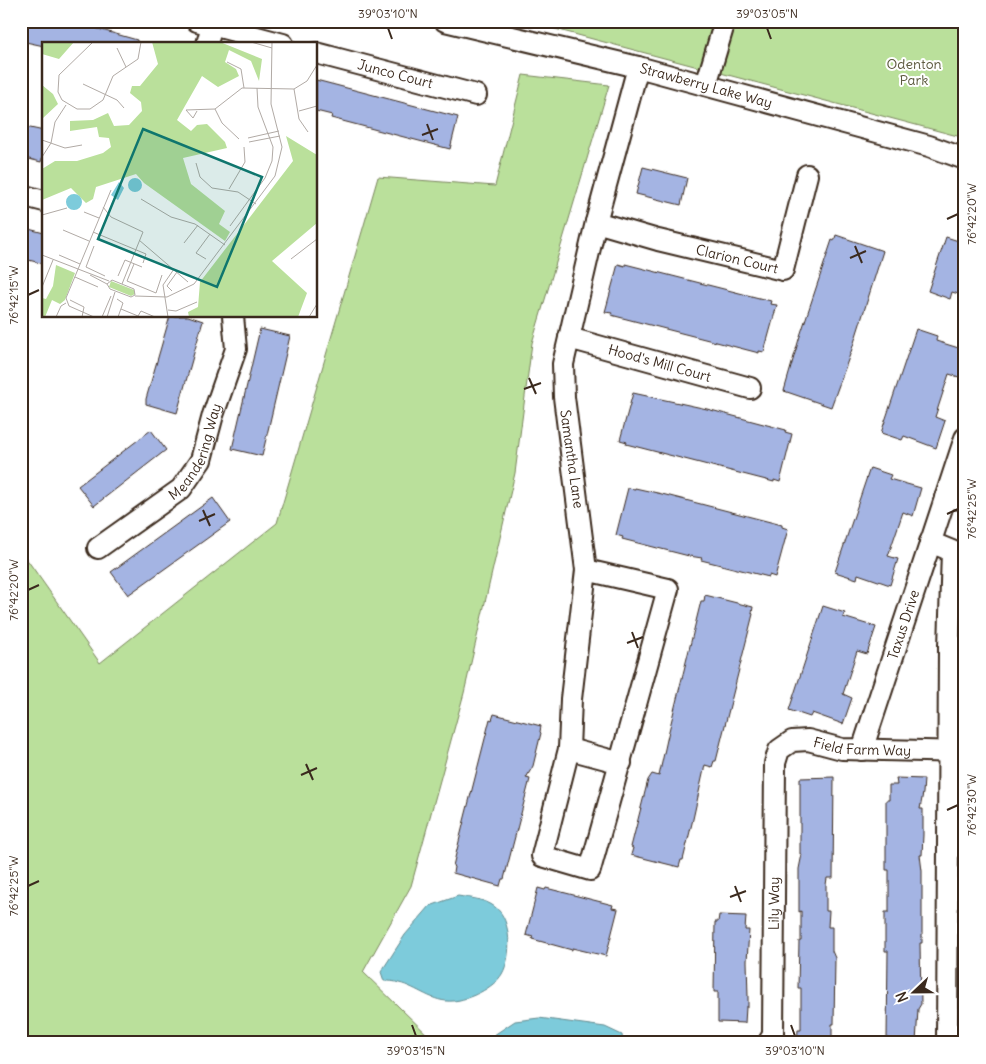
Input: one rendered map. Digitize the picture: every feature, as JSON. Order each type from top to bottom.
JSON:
[{"type":"street","name":"Strawberry Lake Way","points":[[445,21],[706,85],[929,146],[965,159]]},
{"type":"street","points":[[706,85],[725,21]]},
{"type":"street","points":[[207,28],[274,42]]},
{"type":"street","name":"Junco Court","points":[[318,53],[476,95]]},
{"type":"street","name":"Samantha Lane","points":[[620,763],[590,870],[542,856],[569,749],[571,699],[586,570],[564,397],[563,364],[596,222],[638,67]]},
{"type":"street","name":"Clarion Court","points":[[596,222],[658,240],[783,270],[808,175]]},
{"type":"street","points":[[21,195],[42,200]]},
{"type":"street","name":"Meandering Way","points":[[98,548],[181,489],[201,460],[213,415],[236,349],[233,318]]},
{"type":"street","name":"Hood's Mill Court","points":[[569,338],[750,388]]},
{"type":"street","name":"Taxus Drive","points":[[862,750],[965,438]]},
{"type":"street","points":[[945,498],[965,499]]},
{"type":"street","points":[[930,542],[952,551],[957,647],[956,752],[946,1043]]},
{"type":"street","points":[[569,749],[620,763],[668,589],[586,570]]},
{"type":"street","name":"Field Farm Way","points":[[775,763],[779,750],[792,741],[808,740],[842,749],[956,752]]},
{"type":"street","name":"Lily Way","points":[[768,1043],[774,1035],[775,763]]},
{"type":"green space","name":"Odenton Park","points":[[525,21],[965,21],[965,138]]},
{"type":"green space","points":[[523,75],[609,85],[532,343],[515,473],[464,693],[411,886],[363,972],[436,1043],[21,1043],[21,551],[100,663],[277,523],[378,177],[495,186]]},
{"type":"water","points":[[458,896],[477,899],[491,904],[501,913],[505,920],[509,939],[508,958],[498,979],[480,992],[453,1001],[439,1000],[406,985],[393,981],[384,981],[381,972],[405,935],[430,906]]},
{"type":"water","points":[[539,1018],[605,1027],[622,1035],[623,1043],[488,1043],[494,1035],[515,1021]]},
{"type":"building","points":[[21,21],[70,21],[137,40],[137,42],[42,42],[42,46],[21,41]]},
{"type":"building","points":[[318,81],[458,117],[450,149],[331,118],[332,115],[318,112]]},
{"type":"building","points":[[21,126],[42,131],[41,162],[21,157]]},
{"type":"building","points":[[643,167],[687,178],[681,205],[636,194]]},
{"type":"building","points":[[21,227],[42,232],[42,263],[21,258]]},
{"type":"building","points":[[836,235],[883,251],[852,349],[831,407],[784,391],[832,240],[834,241]]},
{"type":"building","points":[[946,237],[965,243],[965,296],[952,292],[950,299],[928,291]]},
{"type":"building","points":[[618,264],[625,266],[625,264],[771,301],[770,304],[777,305],[764,352],[759,351],[759,353],[605,312]]},
{"type":"building","points":[[169,318],[194,318],[203,321],[177,413],[146,404]]},
{"type":"building","points":[[260,329],[290,336],[262,456],[232,449]]},
{"type":"building","points":[[916,329],[937,336],[936,341],[965,350],[965,360],[959,377],[949,374],[935,417],[945,421],[936,448],[904,436],[902,440],[881,433]]},
{"type":"building","points":[[633,393],[707,409],[786,430],[785,432],[792,434],[780,482],[626,444],[627,442],[620,440]]},
{"type":"building","points":[[151,430],[166,450],[94,506],[78,486]]},
{"type":"building","points":[[870,468],[891,475],[889,479],[921,488],[913,516],[903,512],[888,556],[898,559],[890,585],[858,574],[857,579],[835,572]]},
{"type":"building","points":[[628,488],[662,494],[782,525],[782,527],[788,529],[775,577],[622,539],[623,537],[616,535]]},
{"type":"building","points":[[213,498],[230,522],[128,595],[111,572]]},
{"type":"building","points":[[705,595],[753,607],[753,614],[716,761],[714,761],[712,767],[705,765],[683,860],[681,860],[679,867],[631,855],[633,848],[631,847],[648,780],[652,774],[659,776],[701,601],[704,601]]},
{"type":"building","points":[[823,606],[845,613],[843,617],[876,627],[867,654],[857,651],[843,694],[852,698],[843,724],[812,713],[810,717],[789,710]]},
{"type":"building","points":[[494,714],[541,726],[533,766],[526,778],[530,779],[504,879],[502,879],[500,886],[453,873],[453,866],[490,719],[492,720]]},
{"type":"building","points":[[834,777],[833,878],[827,878],[826,885],[826,911],[829,911],[828,927],[832,927],[832,951],[835,958],[832,1039],[825,1039],[825,1043],[797,1043],[798,1030],[801,1030],[801,988],[798,988],[799,941],[801,941],[799,869],[802,854],[800,854],[800,778]]},
{"type":"building","points":[[896,778],[924,779],[920,809],[923,809],[922,855],[920,855],[922,871],[921,1004],[918,1009],[916,1043],[893,1043],[893,1039],[887,1039],[888,951],[885,951],[885,912],[889,912],[889,870],[886,870],[886,800],[889,800],[889,785],[897,785]]},
{"type":"building","points":[[538,888],[545,890],[546,888],[613,905],[612,908],[618,909],[606,956],[572,948],[572,950],[532,939],[533,937],[526,935]]},
{"type":"building","points":[[719,915],[746,916],[745,930],[749,930],[747,961],[748,1007],[746,1007],[745,1023],[718,1022],[718,992],[714,992],[715,922],[718,922]]}]
